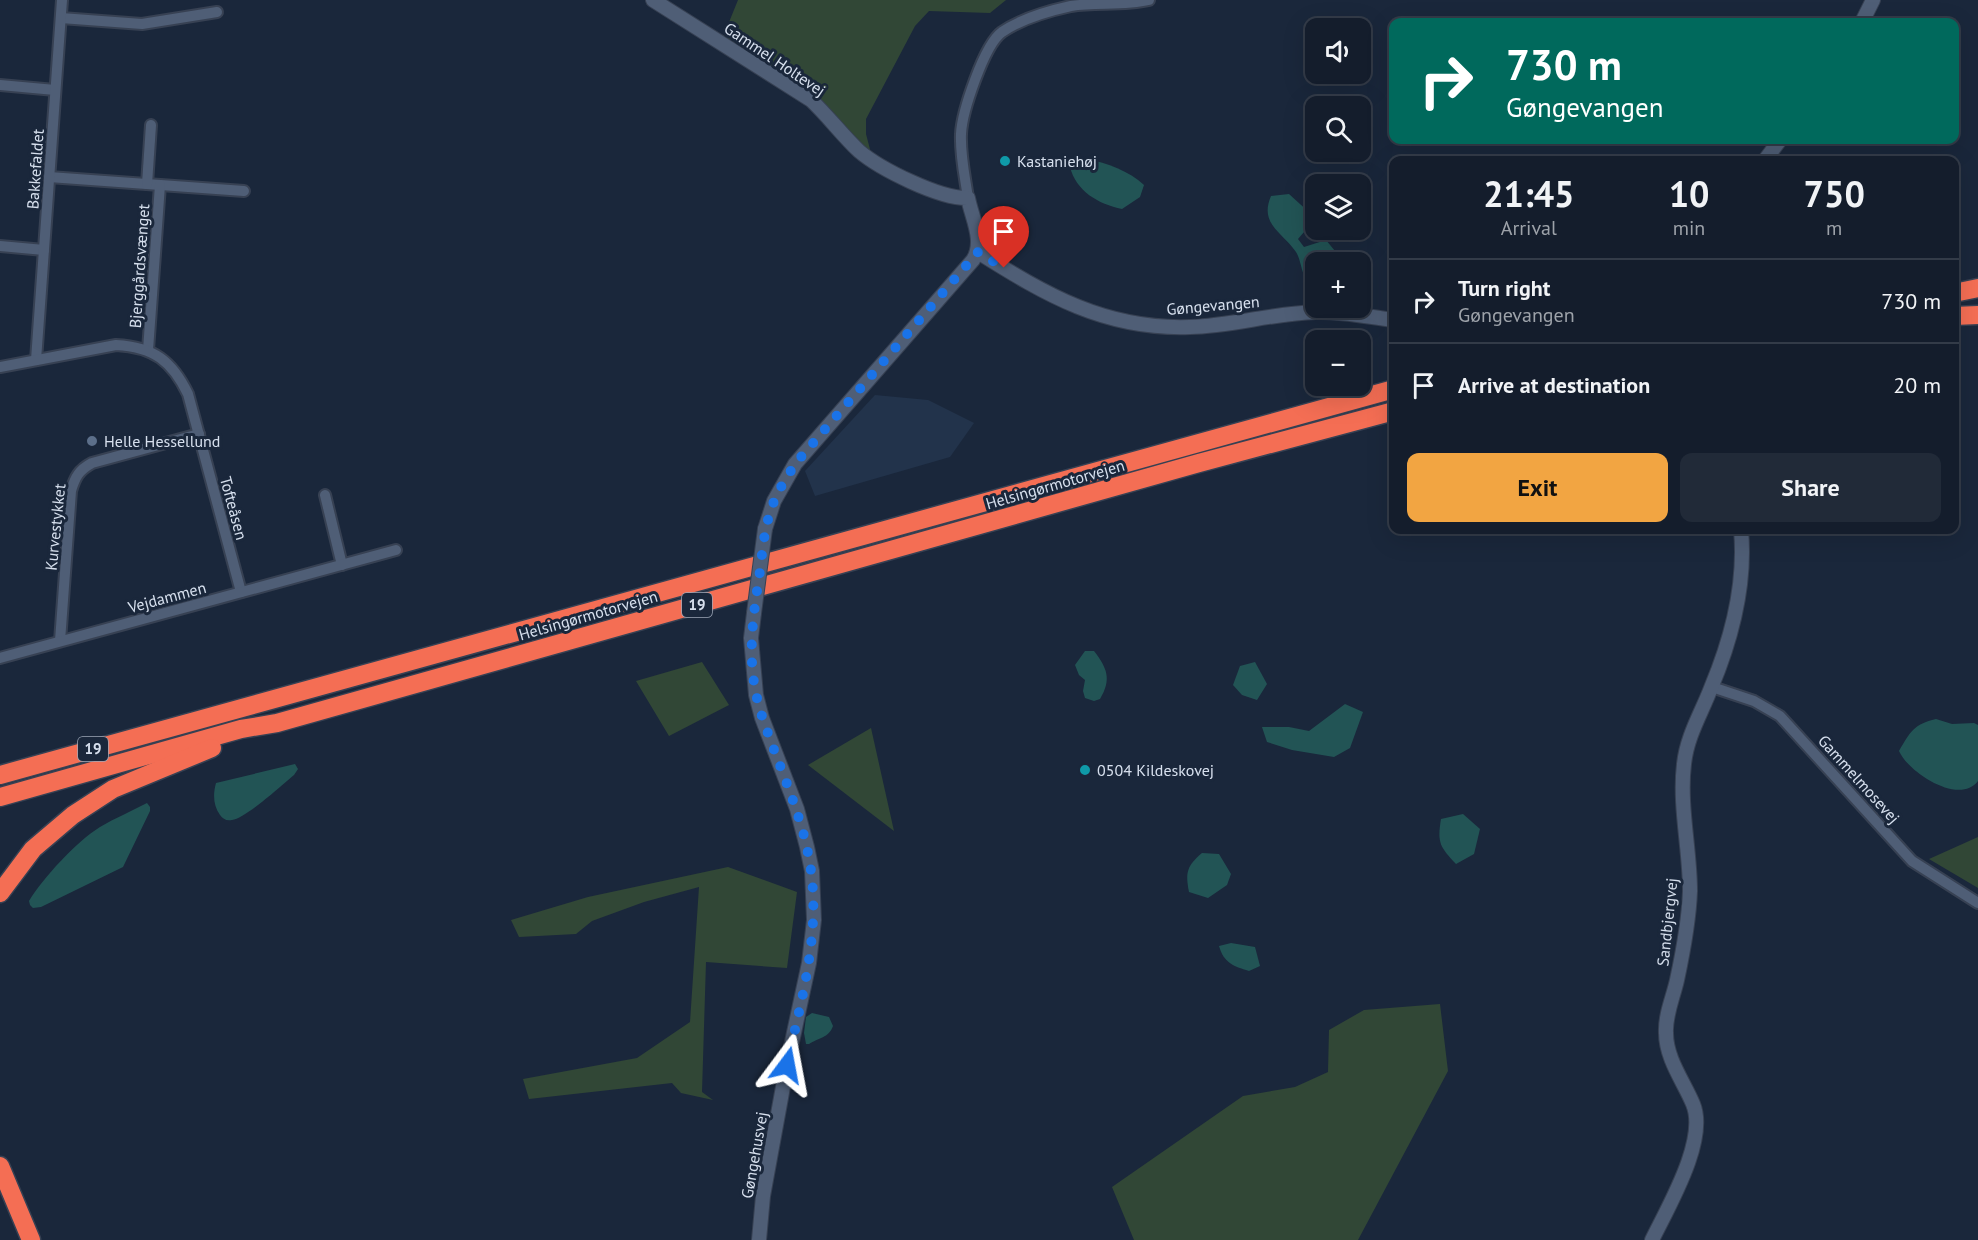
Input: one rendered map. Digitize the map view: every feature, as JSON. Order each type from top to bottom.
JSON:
[{"type":"highway","points":[[1959,293],[1978,288]]},
{"type":"highway","points":[[1959,294],[1978,295]]},
{"type":"highway","points":[[1959,316],[1978,315]]},
{"type":"highway","name":"Helsingørmotorvejen","points":[[0,775],[1389,390]]},
{"type":"highway","name":"Helsingørmotorvejen","points":[[0,797],[241,729],[277,723],[1389,412]]},
{"type":"highway","points":[[0,893],[33,849],[73,815],[113,789],[277,723]]},
{"type":"highway","points":[[1,1172],[30,1240]]},
{"type":"street","name":"Bakkefaldet","points":[[36,360],[62,0]]},
{"type":"street","name":"Gammel Holtevej","points":[[653,0],[811,100],[858,150],[872,161],[947,196],[968,198]]},
{"type":"street","points":[[978,252],[979,238],[968,198],[961,133],[964,114],[990,45],[1001,33],[1030,18],[1068,7],[1149,0]]},
{"type":"street","points":[[1864,18],[1874,0]]},
{"type":"street","points":[[61,18],[142,24],[218,12]]},
{"type":"street","points":[[0,85],[55,90]]},
{"type":"street","name":"Bjerggårdsvænget","points":[[147,184],[151,125]]},
{"type":"street","name":"Bjerggårdsvænget","points":[[49,177],[244,191]]},
{"type":"street","name":"Bjerggårdsvænget","points":[[148,350],[160,185]]},
{"type":"street","points":[[0,246],[44,250]]},
{"type":"street","name":"Gøngevangen","points":[[978,252],[1038,290],[1069,304],[1103,316],[1138,324],[1189,327],[1319,311],[1389,320]]},
{"type":"street","name":"Gøngehusvej","points":[[759,1240],[763,1196],[787,1065],[810,963],[814,920],[812,871],[807,847],[797,810],[762,718],[756,695],[751,638],[765,529],[777,494],[795,464],[978,252]]},
{"type":"street","name":"Tofteåsen","points":[[0,367],[116,345],[148,350],[164,360],[178,374],[188,394],[241,592]]},
{"type":"street","name":"Kurvestykket","points":[[60,641],[71,491],[75,477],[82,468],[92,463],[199,434]]},
{"type":"street","points":[[326,495],[342,565]]},
{"type":"street","name":"Sandbjergvej","points":[[1652,1240],[1676,1191],[1689,1158],[1696,1131],[1697,1116],[1694,1106],[1669,1054],[1665,1031],[1683,950],[1690,891],[1682,796],[1683,765],[1687,746],[1712,687],[1736,611],[1742,574],[1740,534]]},
{"type":"street","name":"Vejdammen","points":[[0,658],[396,550]]},
{"type":"street","name":"Gammelmosevej","points":[[1712,687],[1754,701],[1780,716],[1912,861],[1978,903]]},
{"type":"shaded area","points":[[738,0],[1006,0],[990,13],[929,11],[915,26],[866,119],[866,134],[871,153],[856,141],[823,104],[723,37]]},
{"type":"shaded area","points":[[1087,159],[1117,168],[1138,180],[1144,185],[1140,197],[1122,209],[1105,204],[1089,195],[1077,183],[1070,167]]},
{"type":"shaded area","points":[[1289,194],[1305,209],[1305,231],[1298,239],[1304,247],[1326,240],[1336,252],[1305,252],[1305,275],[1296,252],[1270,221],[1268,206],[1271,196]]},
{"type":"shaded area","points":[[875,395],[928,400],[974,423],[950,457],[815,496],[805,471]]},
{"type":"shaded area","points":[[1085,651],[1094,651],[1105,668],[1107,680],[1104,692],[1100,699],[1094,701],[1085,698],[1083,691],[1085,680],[1079,675],[1075,665]]},
{"type":"shaded area","points":[[702,662],[729,705],[669,736],[636,681]]},
{"type":"shaded area","points":[[1255,662],[1267,684],[1257,700],[1242,695],[1233,685],[1240,666]]},
{"type":"shaded area","points":[[1345,704],[1363,712],[1350,748],[1334,757],[1292,750],[1267,742],[1262,727],[1289,727],[1309,731]]},
{"type":"shaded area","points":[[1936,719],[1952,724],[1974,723],[1978,725],[1978,781],[1970,788],[1959,790],[1935,783],[1912,768],[1899,751],[1913,730],[1922,723]]},
{"type":"shaded area","points":[[871,728],[894,831],[808,765]]},
{"type":"shaded area","points":[[295,764],[298,769],[294,775],[245,814],[230,820],[220,815],[214,799],[216,783]]},
{"type":"shaded area","points":[[147,803],[150,811],[123,867],[41,907],[33,908],[30,905],[29,901],[43,882],[81,841],[100,827]]},
{"type":"shaded area","points":[[1463,814],[1480,829],[1474,854],[1456,864],[1441,844],[1441,819]]},
{"type":"shaded area","points":[[1978,837],[1978,888],[1929,859]]},
{"type":"shaded area","points":[[1202,853],[1219,854],[1231,874],[1227,885],[1208,898],[1189,892],[1188,885],[1188,870]]},
{"type":"shaded area","points":[[728,867],[797,892],[787,968],[706,962],[702,1092],[713,1100],[681,1093],[672,1083],[529,1099],[523,1079],[637,1058],[690,1022],[699,887],[644,902],[592,921],[576,934],[519,937],[511,920],[588,897]]},
{"type":"shaded area","points":[[1231,943],[1255,947],[1260,966],[1249,971],[1230,963],[1219,946]]},
{"type":"shaded area","points":[[1440,1004],[1448,1071],[1358,1240],[1134,1240],[1112,1187],[1243,1096],[1295,1087],[1328,1072],[1329,1030],[1364,1010]]},
{"type":"shaded area","points":[[812,1013],[829,1017],[833,1026],[826,1035],[806,1044],[804,1033],[806,1017]]},
{"type":"place","name":"Kastaniehøj","points":[[1005,161]]},
{"type":"place","name":"Helle Hessellund","points":[[92,441]]},
{"type":"place","name":"0504 Kildeskovej","points":[[1085,770]]},
{"type":"route","points":[[787,1065],[810,963],[814,920],[813,890],[812,871],[797,810],[762,718],[752,670],[751,638],[766,525],[780,487],[795,464],[978,252],[1004,268]]}]
